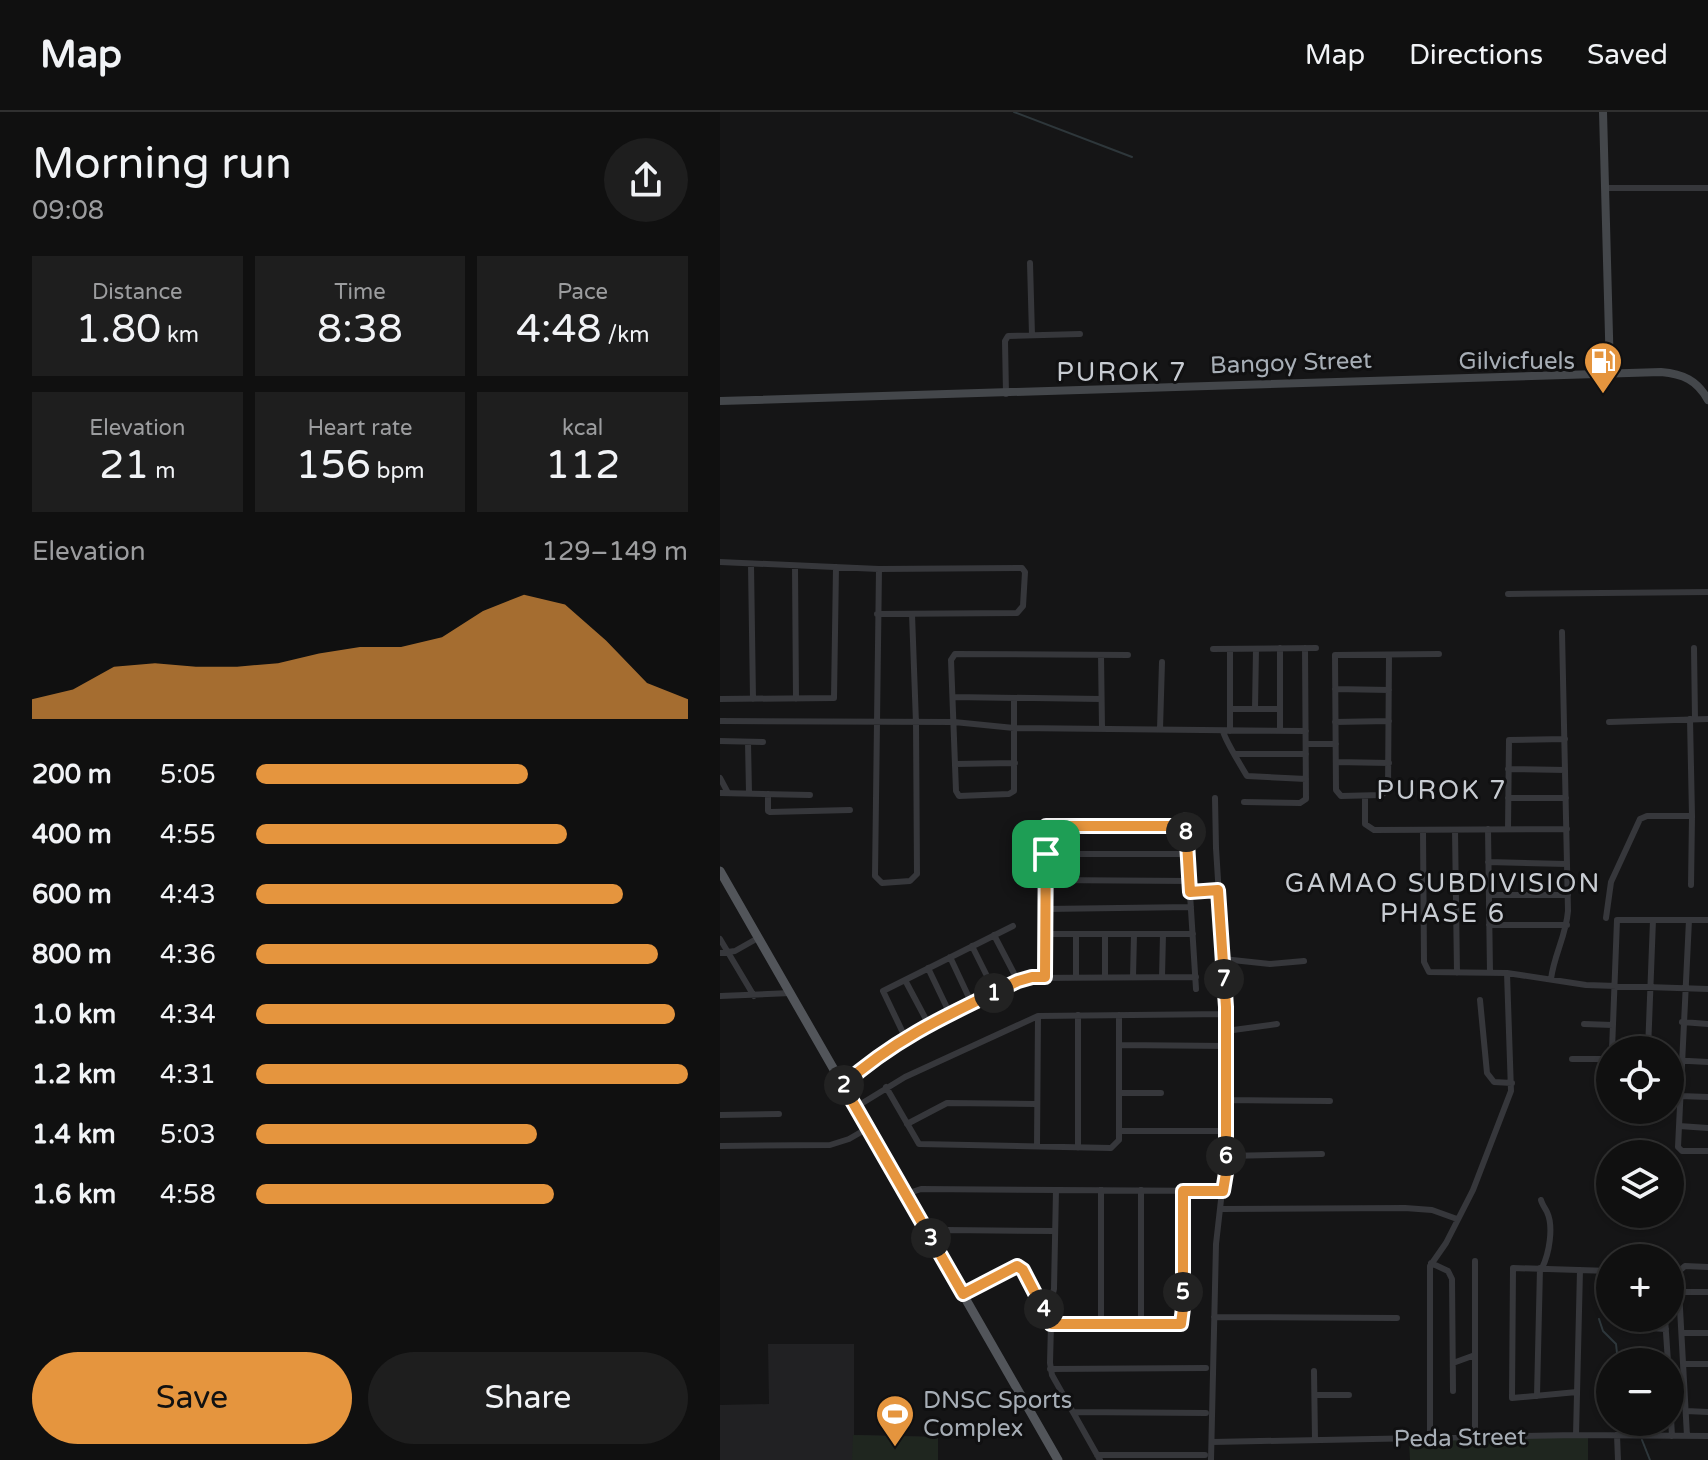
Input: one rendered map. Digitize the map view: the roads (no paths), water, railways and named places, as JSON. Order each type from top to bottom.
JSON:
[{"type":"main road","points":[[1603,112],[1610,373]]},
{"type":"main road","name":"Bangoy Street","points":[[720,401],[1661,372],[1682,375],[1696,383],[1708,400]]},
{"type":"main road","points":[[720,871],[1058,1460]]},
{"type":"street","points":[[1606,188],[1708,188]]},
{"type":"street","points":[[1030,263],[1032,335]]},
{"type":"street","points":[[1006,394],[1006,338],[1080,334]]},
{"type":"street","points":[[720,562],[795,567],[1025,570],[1023,606],[1017,613],[877,614]]},
{"type":"street","points":[[751,565],[753,699]]},
{"type":"street","points":[[795,567],[796,699]]},
{"type":"street","points":[[720,699],[832,699],[836,695],[836,567]]},
{"type":"street","points":[[879,569],[875,876],[882,883],[910,881],[917,874],[912,614]]},
{"type":"street","points":[[1508,594],[1708,592]]},
{"type":"street","points":[[1551,979],[1567,925],[1568,895],[1562,632]]},
{"type":"street","points":[[1280,648],[1280,731]]},
{"type":"street","points":[[1244,802],[1303,803],[1306,799],[1305,648]]},
{"type":"street","points":[[1213,649],[1316,648]]},
{"type":"street","points":[[1691,885],[1694,648]]},
{"type":"street","points":[[1230,649],[1227,743],[1245,774],[1250,778],[1306,779]]},
{"type":"street","points":[[1255,709],[1256,649]]},
{"type":"street","points":[[1014,698],[1015,787],[1012,793],[961,797],[956,791],[951,660],[955,654],[1128,655]]},
{"type":"street","points":[[1389,655],[1387,793],[1365,796],[1338,794],[1335,655],[1439,654]]},
{"type":"street","points":[[1101,655],[1102,728]]},
{"type":"street","points":[[1160,729],[1162,662]]},
{"type":"street","points":[[1335,689],[1389,690]]},
{"type":"street","points":[[953,697],[1101,699]]},
{"type":"street","points":[[1230,709],[1280,709]]},
{"type":"street","points":[[1609,722],[1708,719]]},
{"type":"street","points":[[720,721],[954,722],[1014,728],[1306,731]]},
{"type":"street","points":[[1335,722],[1389,721]]},
{"type":"street","points":[[1508,829],[1508,746],[1511,739],[1565,739]]},
{"type":"street","points":[[720,741],[763,742]]},
{"type":"street","points":[[748,742],[749,793]]},
{"type":"street","points":[[1306,744],[1336,744]]},
{"type":"street","points":[[1236,754],[1306,754]]},
{"type":"street","points":[[1336,762],[1389,763]]},
{"type":"street","points":[[955,764],[1015,763]]},
{"type":"street","points":[[1508,769],[1565,770]]},
{"type":"street","points":[[720,778],[724,793],[810,795]]},
{"type":"street","points":[[768,794],[770,812],[850,810]]},
{"type":"street","points":[[1365,796],[1364,819],[1369,829],[1567,829]]},
{"type":"street","points":[[963,1294],[1017,1266],[1023,1270],[1051,1324],[1050,1369],[1099,1457],[1208,1458],[1212,1442],[1216,1244],[1226,1156],[1226,1014],[1215,798]]},
{"type":"street","points":[[1508,798],[1566,798]]},
{"type":"street","points":[[1185,815],[1196,989]]},
{"type":"street","points":[[1606,918],[1611,882],[1640,819],[1647,816],[1692,816]]},
{"type":"street","points":[[1045,977],[1046,824],[1186,826]]},
{"type":"street","points":[[1488,829],[1490,973]]},
{"type":"street","points":[[1455,830],[1457,973]]},
{"type":"street","points":[[1423,831],[1424,962],[1429,972],[1507,973],[1614,987],[1708,989]]},
{"type":"street","points":[[1046,854],[1188,854]]},
{"type":"street","points":[[1488,862],[1567,864]]},
{"type":"street","points":[[1046,880],[1190,881]]},
{"type":"street","points":[[1190,894],[1218,892]]},
{"type":"street","points":[[1489,895],[1568,895]]},
{"type":"street","points":[[1046,909],[1191,907]]},
{"type":"street","points":[[1648,1036],[1653,920]]},
{"type":"street","points":[[1682,1036],[1689,920]]},
{"type":"street","points":[[1613,1036],[1616,921],[1708,920]]},
{"type":"street","points":[[1489,925],[1567,925]]},
{"type":"street","points":[[905,1037],[883,991],[1013,926]]},
{"type":"street","points":[[1046,934],[1193,934]]},
{"type":"street","points":[[1076,934],[1076,977]]},
{"type":"street","points":[[1105,934],[1105,977]]},
{"type":"street","points":[[1133,977],[1134,934]]},
{"type":"street","points":[[1162,977],[1163,934]]},
{"type":"street","points":[[994,935],[1018,981]]},
{"type":"street","points":[[724,953],[758,938]]},
{"type":"street","points":[[720,939],[724,953],[754,996]]},
{"type":"street","points":[[972,946],[995,992]]},
{"type":"street","points":[[950,957],[972,1004]]},
{"type":"street","points":[[1223,959],[1270,964],[1304,961]]},
{"type":"street","points":[[928,968],[950,1014]]},
{"type":"street","points":[[1430,1439],[1431,1263],[1446,1243],[1477,1179],[1509,1097],[1512,1083],[1507,973]]},
{"type":"street","points":[[843,1085],[884,1050],[905,1037],[1018,981],[1032,977],[1196,977]]},
{"type":"street","points":[[905,980],[929,1025]]},
{"type":"street","points":[[720,996],[791,993]]},
{"type":"street","points":[[1480,1000],[1487,1073],[1494,1082],[1512,1083]]},
{"type":"street","points":[[856,1107],[886,1087],[1038,1016],[1226,1014]]},
{"type":"street","points":[[1078,1015],[1078,1148]]},
{"type":"street","points":[[886,1087],[917,1142],[923,1145],[1115,1146],[1119,1140],[1119,1015]]},
{"type":"street","points":[[1037,1146],[1038,1016]]},
{"type":"street","points":[[1682,1022],[1708,1024]]},
{"type":"street","points":[[1226,1031],[1277,1024]]},
{"type":"street","points":[[1584,1024],[1613,1025]]},
{"type":"street","points":[[1119,1045],[1226,1046]]},
{"type":"street","points":[[1572,1059],[1596,1059]]},
{"type":"street","points":[[1684,1060],[1708,1062]]},
{"type":"street","points":[[1119,1093],[1161,1093]]},
{"type":"street","points":[[1684,1096],[1708,1097]]},
{"type":"street","points":[[1226,1100],[1330,1101]]},
{"type":"street","points":[[907,1124],[947,1103],[1036,1104]]},
{"type":"street","points":[[720,1115],[779,1114]]},
{"type":"street","points":[[1708,1128],[1679,1126],[1680,1150],[1708,1151]]},
{"type":"street","points":[[720,1146],[830,1145],[868,1128]]},
{"type":"street","points":[[1119,1131],[1226,1131]]},
{"type":"street","points":[[1226,1156],[1322,1154]]},
{"type":"street","points":[[906,1194],[921,1189],[1223,1191]]},
{"type":"street","points":[[1040,1301],[1054,1291],[1056,1190]]},
{"type":"street","points":[[1101,1190],[1101,1324]]},
{"type":"street","points":[[1141,1190],[1141,1324]]},
{"type":"street","points":[[1051,1324],[1181,1324],[1183,1191]]},
{"type":"street","points":[[1537,1396],[1541,1268],[1548,1257],[1549,1237],[1548,1215],[1541,1200]]},
{"type":"street","points":[[1221,1209],[1405,1208],[1432,1210],[1457,1219]]},
{"type":"street","points":[[929,1235],[947,1230],[1055,1231]]},
{"type":"street","points":[[1475,1261],[1475,1438]]},
{"type":"street","points":[[1431,1263],[1444,1268],[1451,1276],[1453,1391]]},
{"type":"street","points":[[1684,1266],[1708,1267]]},
{"type":"street","points":[[1577,1392],[1512,1398],[1513,1268],[1596,1271]]},
{"type":"street","points":[[1576,1435],[1580,1270]]},
{"type":"street","points":[[1684,1292],[1708,1292]]},
{"type":"street","points":[[1214,1317],[1397,1318]]},
{"type":"street","points":[[1682,1348],[1682,1333],[1708,1333]]},
{"type":"street","points":[[1453,1363],[1475,1355]]},
{"type":"street","points":[[1684,1364],[1708,1364]]},
{"type":"street","points":[[1050,1369],[1206,1368]]},
{"type":"street","points":[[1314,1371],[1315,1440]]},
{"type":"street","points":[[1684,1380],[1687,1436]]},
{"type":"street","points":[[1315,1395],[1349,1395]]},
{"type":"street","points":[[1686,1411],[1708,1412]]},
{"type":"street","points":[[1074,1412],[1206,1413]]},
{"type":"street","name":"Peda Street","points":[[1212,1442],[1596,1435]]},
{"type":"street","points":[[1617,1436],[1618,1460]]},
{"type":"street","name":"Peda Street","points":[[1687,1436],[1708,1436]]},
{"type":"waterway","points":[[1014,112],[1132,157]]},
{"type":"waterway","points":[[1604,1332],[1616,1348]]},
{"type":"waterway","points":[[1642,1440],[1650,1460]]},
{"type":"place","name":"Gilvicfuels","points":[[1603,395]]},
{"type":"place","name":"DNSC Sports Complex","points":[[895,1448]]},
{"type":"district","name":"PUROK 7","points":[[1122,372]]},
{"type":"district","name":"PUROK 7","points":[[1442,790]]},
{"type":"district","name":"GAMAO SUBDIVISION PHASE 6","points":[[1443,898]]}]
